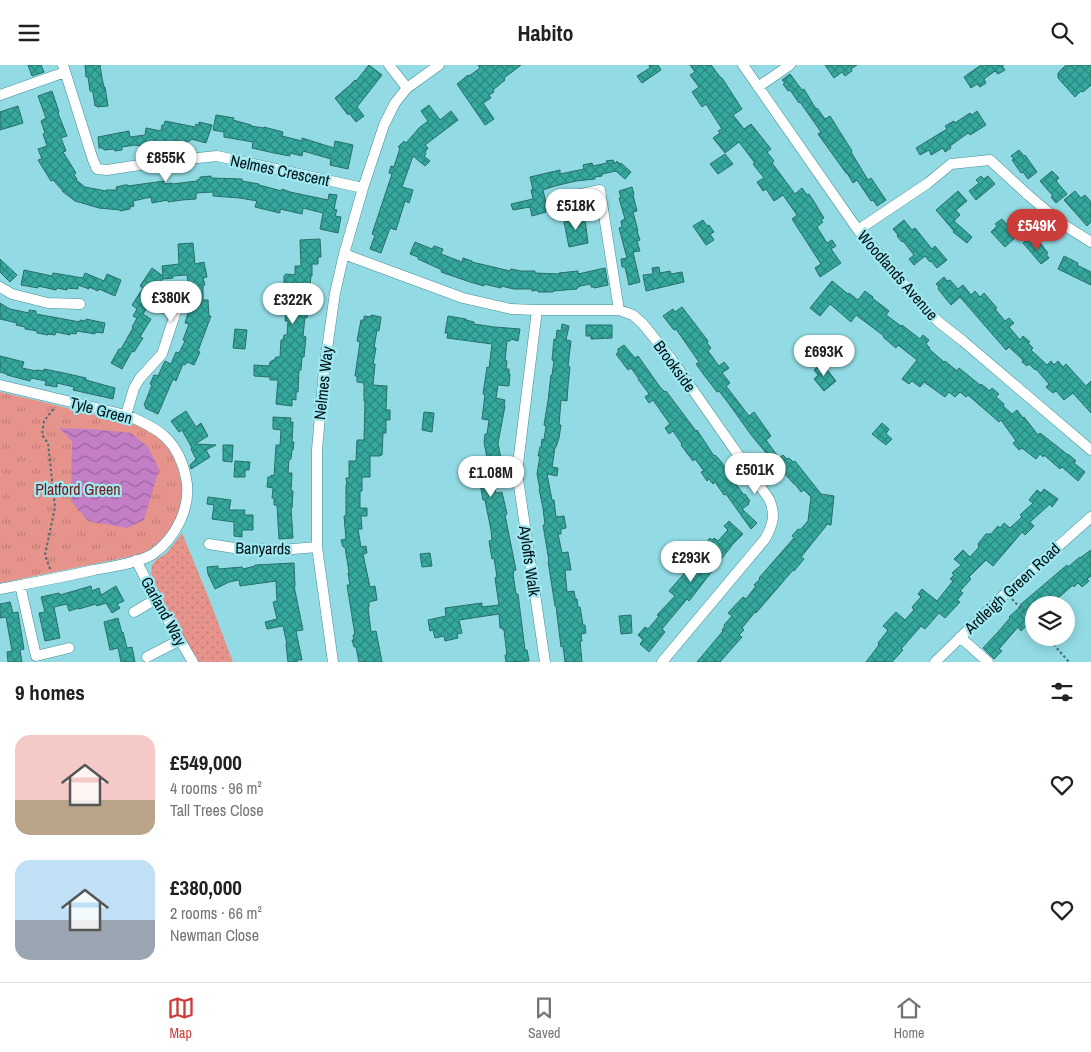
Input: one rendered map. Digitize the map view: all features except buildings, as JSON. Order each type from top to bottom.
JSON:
[{"type":"street","points":[[390,65],[407,88]]},
{"type":"street","name":"Nelmes Way","points":[[332,662],[317,547],[316,450],[328,334],[335,293],[363,187],[384,125],[395,103],[407,88],[439,65]]},
{"type":"street","name":"Woodlands Avenue","points":[[743,65],[858,229],[921,305],[940,323],[1089,446]]},
{"type":"street","points":[[758,87],[790,65]]},
{"type":"street","points":[[0,95],[64,69]]},
{"type":"street","name":"Nelmes Crescent","points":[[64,69],[92,160],[97,169],[107,170],[217,156],[363,187]]},
{"type":"street","points":[[858,229],[928,183],[951,164],[990,160],[1061,223],[1091,242]]},
{"type":"street","points":[[566,197],[600,190],[619,310]]},
{"type":"street","name":"Brookside","points":[[344,254],[463,298],[511,309],[619,310],[632,315],[643,324],[672,360],[770,499],[773,508],[771,528],[765,539],[662,662]]},
{"type":"street","points":[[0,287],[12,294],[48,303],[80,304]]},
{"type":"street","points":[[126,415],[134,388],[140,378],[162,354],[184,287]]},
{"type":"street","points":[[163,308],[177,311]]},
{"type":"street","name":"Ayloffs Walk","points":[[537,310],[517,472],[545,662]]},
{"type":"street","name":"Tyle Green","points":[[0,385],[126,415],[158,430],[170,441],[183,465],[188,489],[186,505],[180,523],[162,546],[152,554],[136,560]]},
{"type":"street","name":"Ardleigh Green Road","points":[[935,662],[1006,593],[1091,517]]},
{"type":"street","name":"Banyards","points":[[209,544],[234,548],[280,550],[317,547]]},
{"type":"street","points":[[0,589],[121,565],[136,560]]},
{"type":"street","name":"Garland Way","points":[[136,560],[156,599],[193,662]]},
{"type":"street","points":[[20,585],[36,655],[69,648]]},
{"type":"street","points":[[134,612],[156,599]]},
{"type":"street","points":[[960,637],[988,662]]},
{"type":"street","points":[[147,657],[180,640]]},
{"type":"path","points":[[53,578],[45,555],[55,507],[48,443],[42,435],[44,421],[61,400]]},
{"type":"path","points":[[1006,593],[1025,613]]},
{"type":"path","points":[[1055,646],[1069,662]]},
{"type":"green space","name":"Platford Green","points":[[0,392],[144,427],[163,440],[173,456],[182,488],[178,512],[166,534],[157,543],[140,554],[0,583]]},
{"type":"green space","points":[[182,533],[233,662],[197,662],[151,574],[152,565],[157,559],[167,553]]},
{"type":"water","points":[[59,428],[131,433],[148,447],[159,469],[144,520],[127,528],[88,521],[71,501],[72,441]]}]
